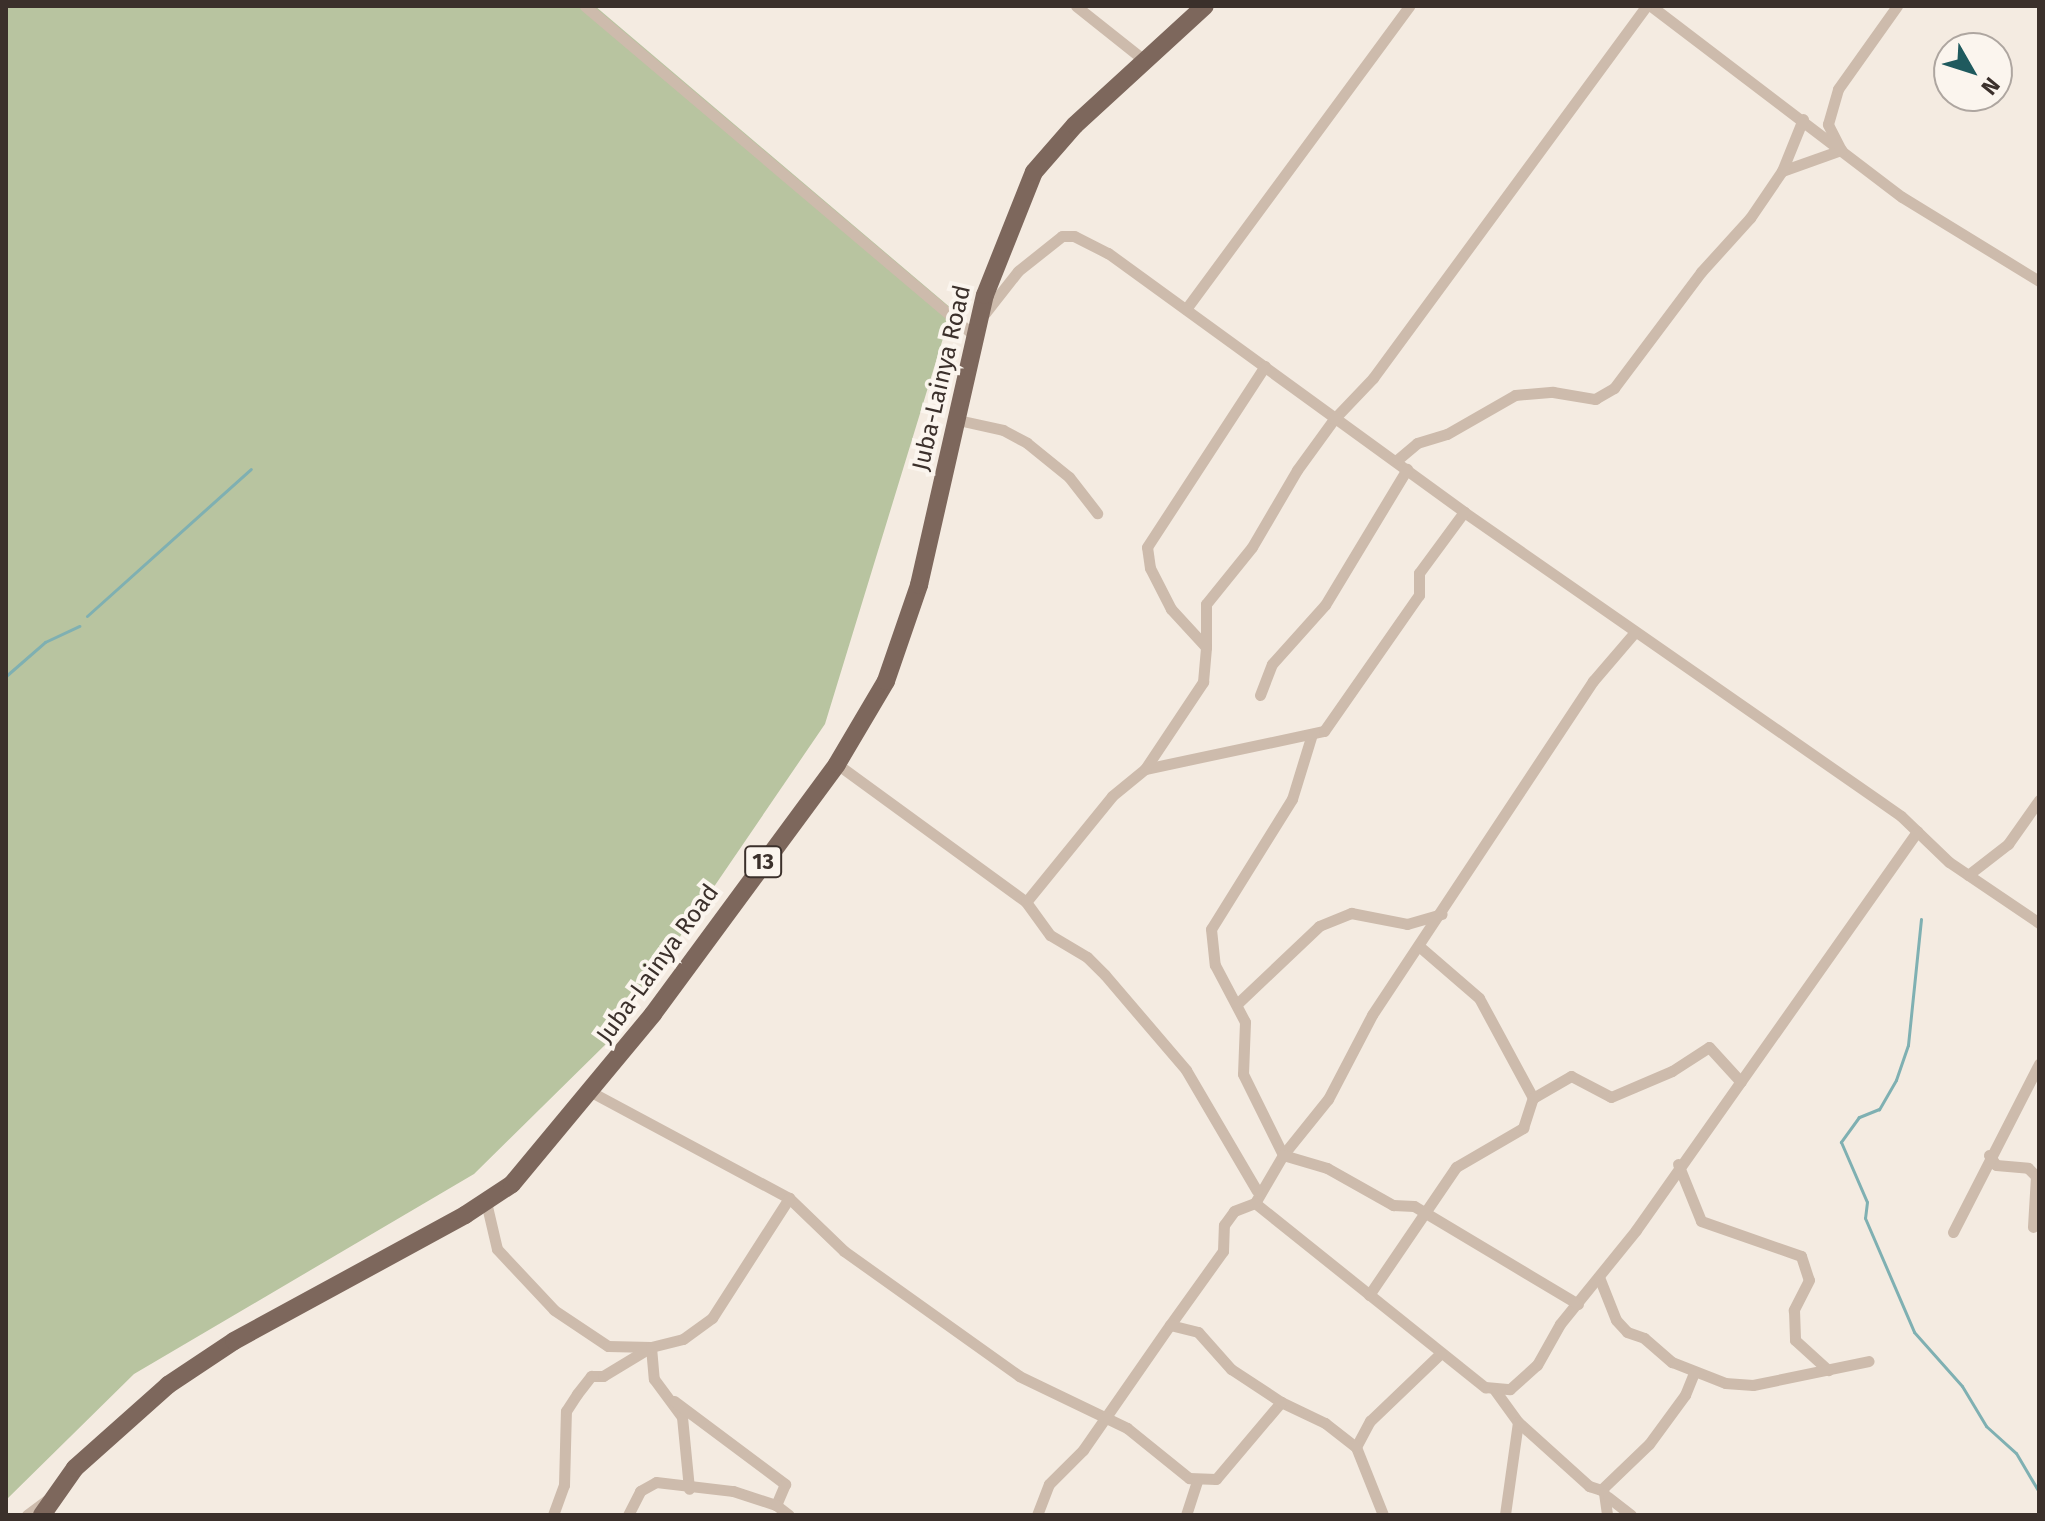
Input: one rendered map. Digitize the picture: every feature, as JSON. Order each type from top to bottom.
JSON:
[{"type":"main road","name":"Juba-Lainya Road","points":[[42,1515],[51,1497],[115,1427],[168,1385],[234,1341],[486,1202],[529,1167],[593,1093],[837,764],[886,681],[902,641],[994,267],[1034,172],[1075,125],[1205,6]]},
{"type":"street","points":[[585,6],[977,339]]},
{"type":"street","points":[[1076,6],[1144,60]]},
{"type":"street","points":[[1186,309],[1409,6]]},
{"type":"street","points":[[1026,902],[1112,796],[1145,769],[1203,682],[1206,604],[1252,547],[1334,419],[1373,378],[1648,6],[1803,119],[1902,197],[2039,281]]},
{"type":"street","points":[[1841,150],[1828,124],[1838,89],[1897,6]]},
{"type":"street","points":[[1397,460],[1417,443],[1447,434],[1515,395],[1553,392],[1595,399],[1614,388],[1701,272],[1750,218],[1782,171],[1803,119]]},
{"type":"street","points":[[1782,171],[1841,150]]},
{"type":"street","points":[[984,314],[1018,271],[1062,236],[1074,236],[1108,253],[1334,419],[1397,460],[1464,512],[1917,831],[1968,875],[2039,923]]},
{"type":"street","points":[[1206,647],[1171,609],[1150,568],[1147,547],[1265,366]]},
{"type":"street","points":[[958,420],[1003,430],[1027,443],[1069,477],[1097,513]]},
{"type":"street","points":[[1260,695],[1272,664],[1337,587],[1407,469]]},
{"type":"street","points":[[1145,769],[1324,731],[1341,711],[1372,658],[1419,595],[1419,573],[1464,512]]},
{"type":"street","points":[[1037,1515],[1049,1484],[1083,1450],[1103,1417],[1223,1251],[1224,1225],[1234,1211],[1256,1197],[1283,1155],[1328,1099],[1372,1015],[1442,914],[1593,681],[1635,632]]},
{"type":"street","points":[[1312,734],[1292,799],[1211,929],[1215,965],[1238,1003],[1245,1022],[1243,1074],[1283,1155],[1327,1168],[1393,1205],[1414,1206],[1578,1304]]},
{"type":"street","points":[[837,764],[1026,902],[1050,935],[1087,957],[1186,1070],[1256,1197],[1369,1295],[1441,1353],[1494,1389],[1518,1422],[1589,1486],[1631,1515]]},
{"type":"street","points":[[1968,875],[2008,844],[2039,800]]},
{"type":"street","points":[[1494,1389],[1510,1389],[1524,1379],[1678,1164],[1741,1082],[1917,831]]},
{"type":"street","points":[[1238,1003],[1319,926],[1351,913],[1407,924],[1442,914]]},
{"type":"street","points":[[1420,947],[1479,998],[1533,1098]]},
{"type":"street","points":[[1369,1295],[1456,1167],[1523,1128],[1533,1098],[1571,1076],[1611,1097],[1672,1071],[1709,1047],[1741,1082]]},
{"type":"street","points":[[1953,1232],[1989,1155],[2039,1064]]},
{"type":"street","points":[[593,1093],[789,1198],[844,1251],[1019,1376],[1127,1428],[1197,1481],[1216,1479],[1281,1402]]},
{"type":"street","points":[[1989,1155],[1996,1165],[2028,1168],[2036,1176],[2033,1227]]},
{"type":"street","points":[[1678,1164],[1701,1221],[1801,1256],[1809,1280],[1794,1310],[1795,1340],[1828,1370]]},
{"type":"street","points":[[486,1202],[497,1249],[554,1310],[608,1346],[651,1347],[683,1339],[712,1318],[789,1198]]},
{"type":"street","points":[[1599,1277],[1616,1320],[1627,1332],[1644,1338],[1694,1373],[1725,1383],[1753,1385],[1869,1361]]},
{"type":"street","points":[[1170,1325],[1198,1332],[1231,1369],[1281,1402],[1325,1423],[1356,1447],[1383,1515]]},
{"type":"street","points":[[651,1347],[654,1379],[682,1417],[689,1489]]},
{"type":"street","points":[[553,1515],[564,1485],[566,1411],[591,1376],[603,1376],[651,1347]]},
{"type":"street","points":[[1356,1447],[1378,1411],[1441,1353]]},
{"type":"street","points":[[1604,1494],[1649,1444],[1685,1395],[1694,1373]]},
{"type":"street","points":[[664,1393],[785,1484],[776,1505]]},
{"type":"street","points":[[1505,1515],[1518,1422]]},
{"type":"street","points":[[1186,1515],[1197,1481]]},
{"type":"street","points":[[628,1515],[640,1491],[653,1483],[733,1491],[776,1505],[789,1515]]},
{"type":"street","points":[[1604,1494],[1607,1515]]},
{"type":"street","points":[[27,1515],[51,1497]]},
{"type":"green space","points":[[6,6],[595,6],[952,309],[825,724],[608,1042],[474,1174],[134,1374],[6,1500]]},
{"type":"waterway","points":[[87,616],[251,469]]},
{"type":"waterway","points":[[6,676],[45,642],[80,626]]},
{"type":"waterway","points":[[1921,919],[1908,1045],[1896,1080],[1879,1109],[1859,1117],[1841,1142],[1867,1202],[1865,1218],[1914,1332],[1962,1386],[1986,1426],[2016,1453],[2039,1492]]}]
